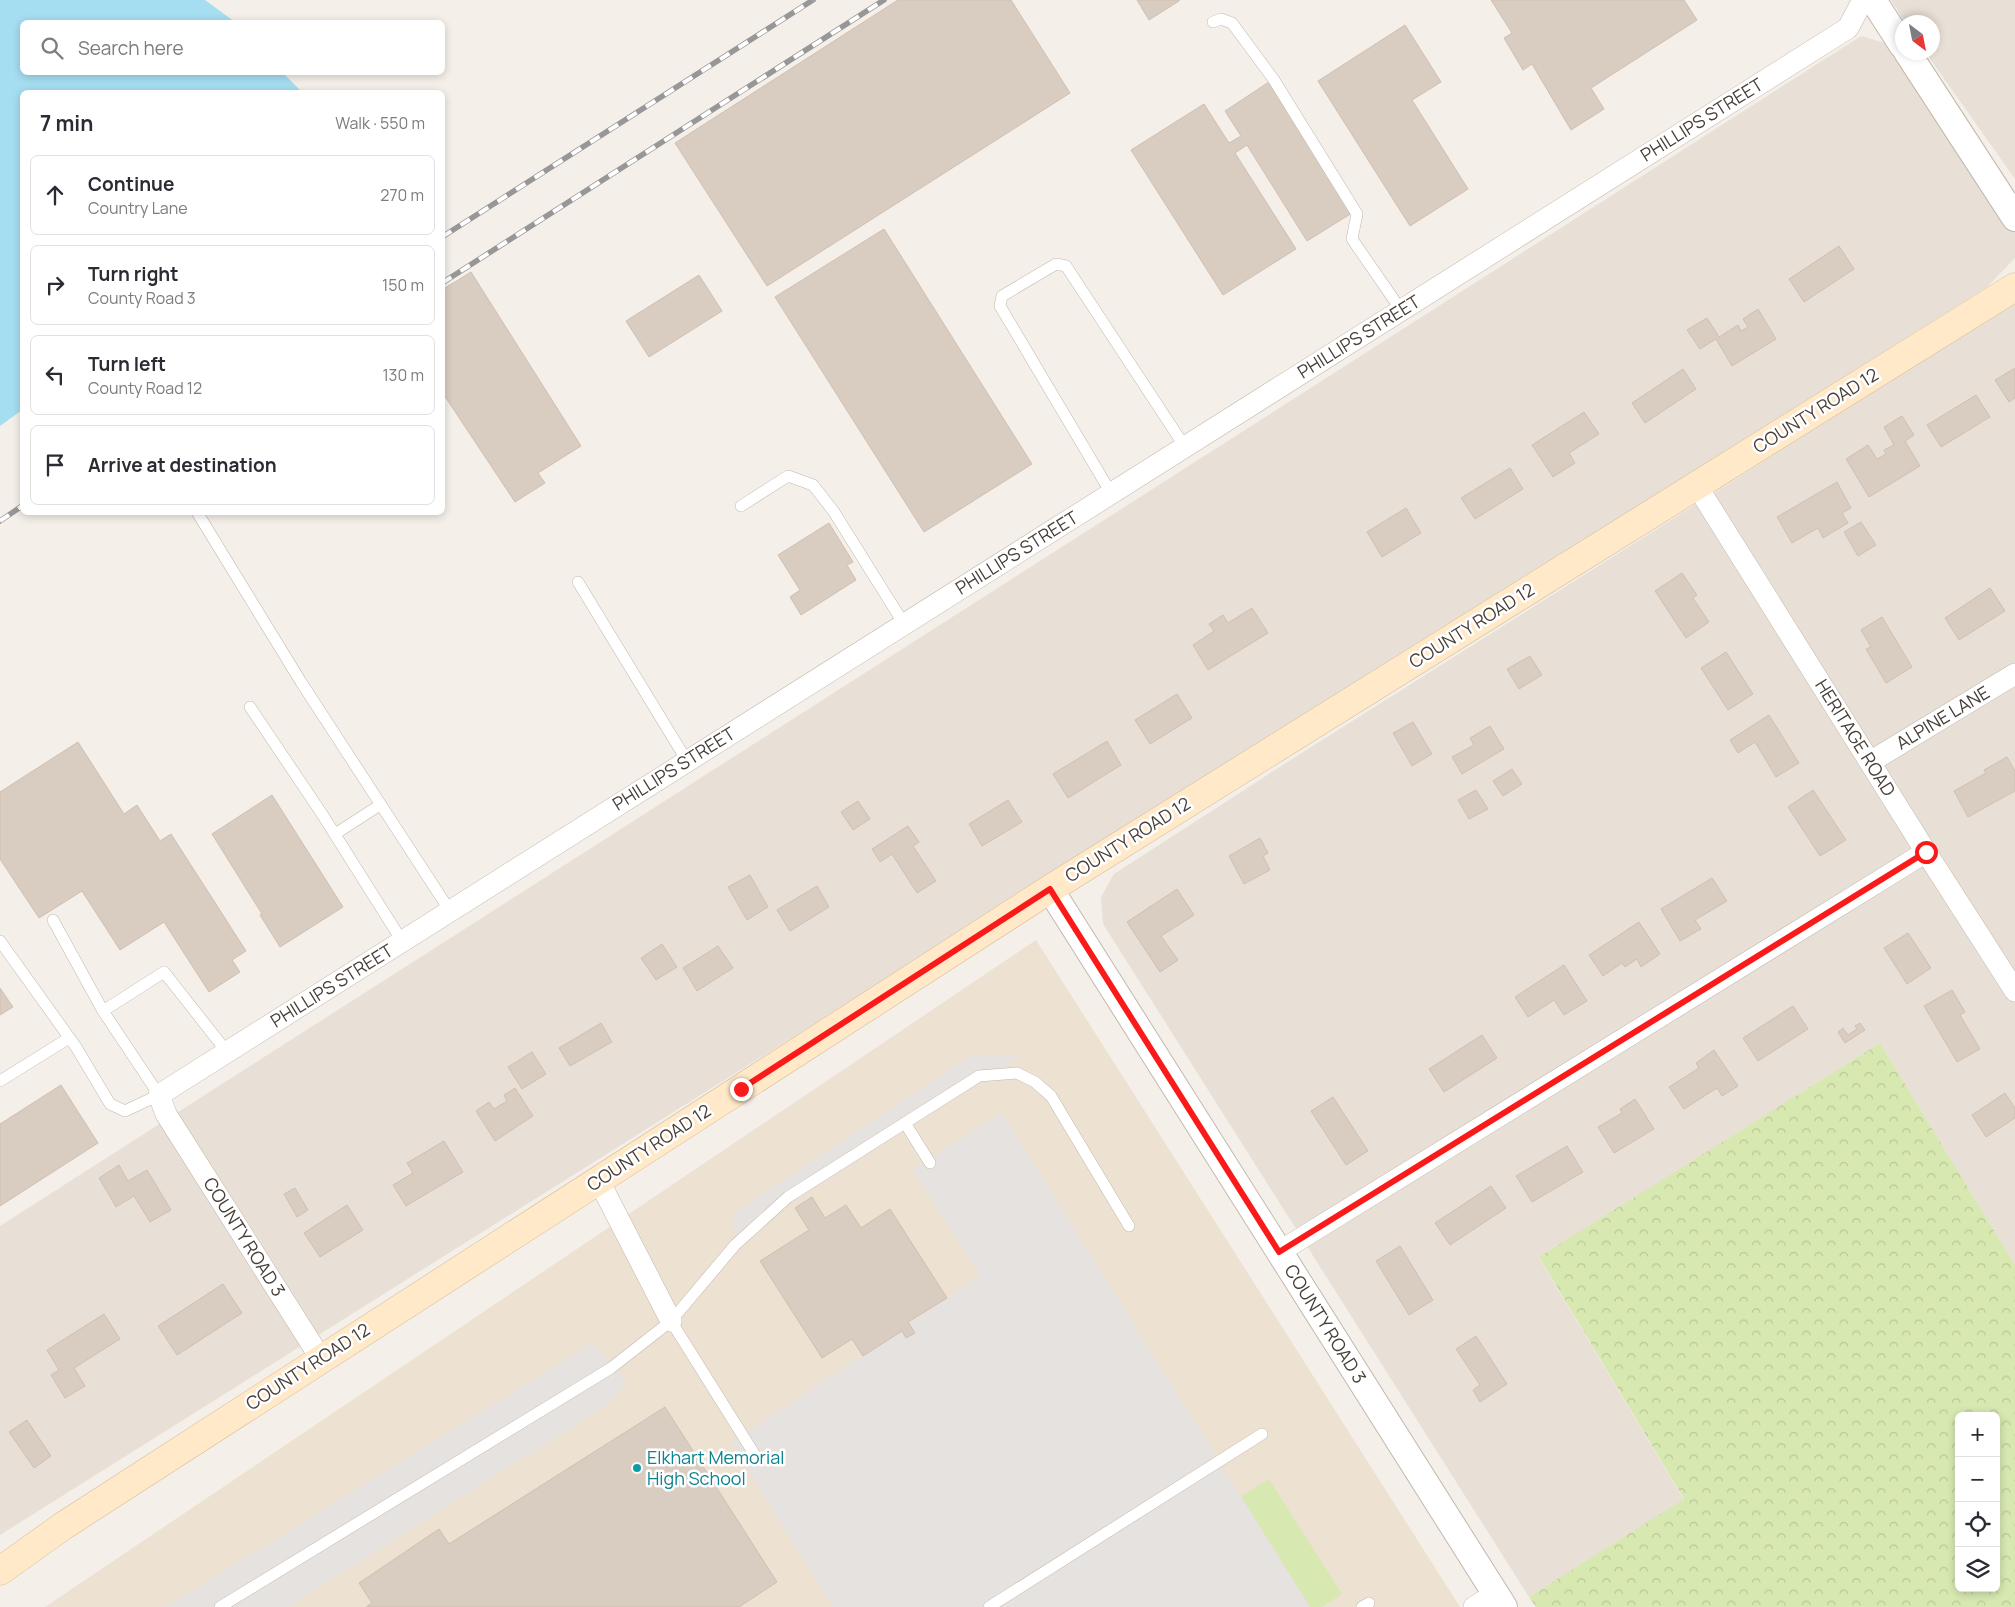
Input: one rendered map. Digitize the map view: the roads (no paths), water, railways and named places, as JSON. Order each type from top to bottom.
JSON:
[{"type":"main road","name":"COUNTY ROAD 12","points":[[0,1571],[63,1526],[1050,889],[2015,287]]},
{"type":"street","name":"PHILLIPS STREET","points":[[163,1104],[227,1052],[1848,28],[1863,0]]},
{"type":"street","points":[[1873,0],[1895,34]]},
{"type":"street","points":[[1912,60],[2015,218]]},
{"type":"street","name":"HERITAGE ROAD","points":[[1697,486],[1926,852],[2015,990]]},
{"type":"street","name":"ALPINE LANE","points":[[1870,762],[2015,674]]},
{"type":"street","points":[[1279,1252],[1926,852]]},
{"type":"street","name":"COUNTY ROAD 3","points":[[1050,889],[1279,1252],[1491,1603]]},
{"type":"street","name":"COUNTY ROAD 3","points":[[163,1104],[321,1359]]},
{"type":"street","points":[[599,1181],[671,1322]]},
{"type":"lane","points":[[1213,22],[1222,19],[1232,23],[1274,80],[1357,214],[1352,239],[1401,310]]},
{"type":"lane","points":[[1111,493],[1000,306],[1002,296],[1056,264],[1066,266],[1185,446]]},
{"type":"lane","points":[[741,506],[788,476],[813,485],[834,512],[904,624]]},
{"type":"lane","points":[[199,515],[301,682],[450,911]]},
{"type":"lane","points":[[578,582],[687,761]]},
{"type":"lane","points":[[250,708],[335,834],[402,941]]},
{"type":"lane","points":[[335,834],[380,805]]},
{"type":"lane","points":[[53,920],[104,1011],[163,1104]]},
{"type":"lane","name":"PHILLIPS STREET","points":[[0,941],[69,1038],[110,1104],[125,1111],[163,1104]]},
{"type":"lane","points":[[104,1011],[164,972],[227,1052]]},
{"type":"lane","points":[[0,1080],[69,1038]]},
{"type":"lane","points":[[220,1607],[611,1368],[671,1322],[735,1245],[788,1197],[979,1076],[1017,1072],[1035,1082],[1051,1096],[1129,1226]]},
{"type":"lane","points":[[905,1123],[930,1163]]},
{"type":"lane","points":[[671,1322],[758,1460]]},
{"type":"lane","points":[[989,1607],[1262,1434]]},
{"type":"water","points":[[0,0],[205,0],[232,20],[20,20],[20,75],[285,75],[300,90],[20,90],[20,411],[0,426]]},
{"type":"railway","points":[[445,235],[813,0]]},
{"type":"railway","points":[[445,281],[884,0]]},
{"type":"railway","points":[[0,521],[20,507]]},
{"type":"place","name":"Elkhart Memorial High School","points":[[637,1468]]}]
